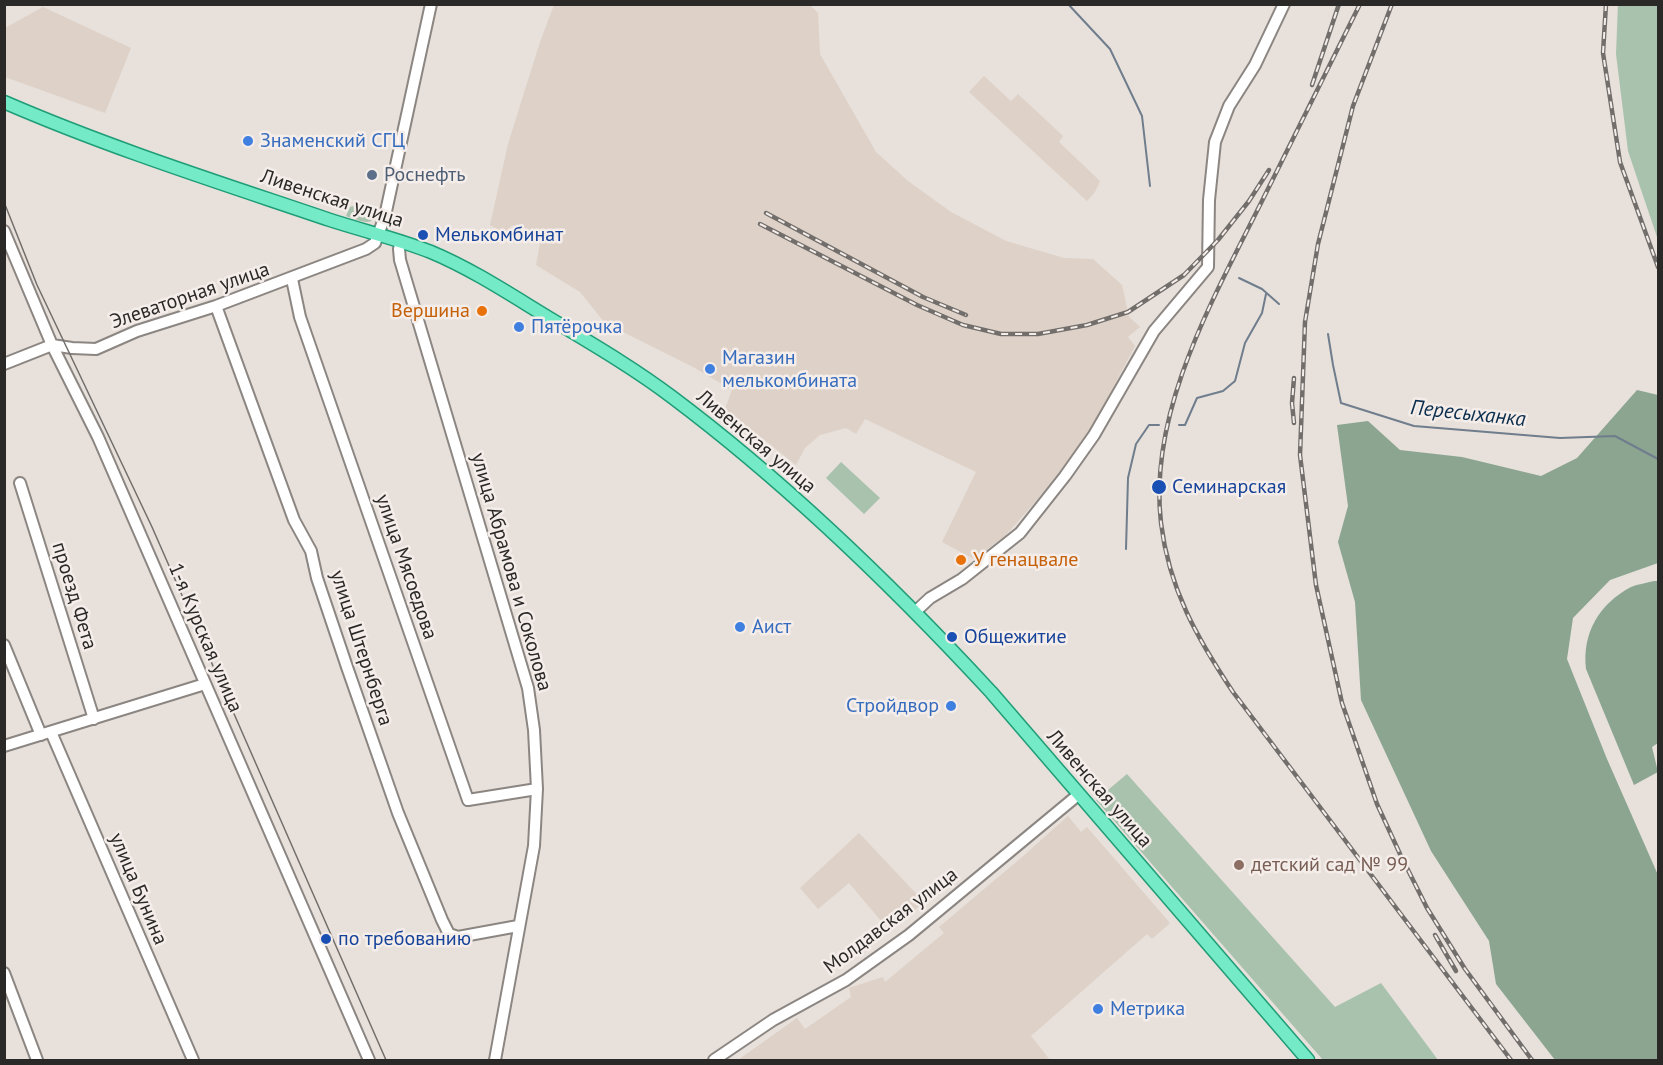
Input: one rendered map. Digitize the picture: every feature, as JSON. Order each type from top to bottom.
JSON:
[{"type":"main road","name":"Ливенская улица","points":[[4,102],[106,142],[335,222],[401,242],[461,266],[623,363],[672,397],[780,484],[846,544],[915,612],[991,692],[1308,1060]]},
{"type":"street","points":[[380,235],[431,4]]},
{"type":"street","points":[[915,612],[930,598],[962,579],[1020,533],[1094,435],[1154,331],[1208,267],[1209,200],[1215,142],[1229,106],[1256,63],[1284,4]]},
{"type":"street","name":"1-я Курская улица","points":[[4,231],[52,345],[98,436],[369,1060]]},
{"type":"street","name":"Элеваторная улица","points":[[4,364],[52,345],[96,349],[137,331],[292,279],[366,249],[375,243],[380,235]]},
{"type":"street","name":"улица Абрамова и Соколова","points":[[401,242],[400,260],[528,687],[534,730],[537,789],[534,846],[495,1060]]},
{"type":"street","name":"улица Мясоедова","points":[[292,279],[300,318],[468,800],[537,789]]},
{"type":"street","name":"улица Штернберга","points":[[216,306],[294,520],[311,550],[317,578],[398,813],[442,920],[449,934],[458,938],[518,926]]},
{"type":"street","name":"проезд Фета","points":[[20,483],[94,719]]},
{"type":"street","name":"улица Бунина","points":[[4,645],[193,1060]]},
{"type":"street","points":[[4,746],[205,684]]},
{"type":"street","name":"Молдавская улица","points":[[714,1060],[773,1020],[846,980],[909,935],[1078,795]]},
{"type":"street","points":[[4,973],[37,1060]]},
{"type":"shaded area","points":[[554,5],[810,5],[818,13],[820,54],[876,152],[908,181],[951,212],[1006,241],[1064,258],[1093,259],[1122,285],[1129,317],[1140,327],[1128,337],[1135,346],[1088,435],[1064,469],[1006,535],[974,559],[942,542],[976,472],[865,419],[856,434],[846,428],[820,435],[805,448],[796,465],[725,409],[732,390],[695,368],[605,323],[580,292],[536,265],[540,243],[513,225],[504,233],[490,225],[508,144]]},
{"type":"shaded area","points":[[43,7],[131,48],[105,113],[5,77],[5,28]]},
{"type":"shaded area","points":[[984,76],[1011,101],[1018,94],[1063,136],[1059,142],[1100,181],[1095,192],[1087,201],[969,92]]},
{"type":"shaded area","points":[[1068,816],[1081,832],[1087,827],[1170,923],[1152,939],[1147,934],[1031,1036],[1050,1060],[738,1060],[797,1018],[805,1029],[851,997],[849,988],[883,977],[885,982],[944,933],[939,927]]},
{"type":"shaded area","points":[[859,833],[924,902],[908,916],[882,922],[849,883],[818,909],[800,888]]},
{"type":"green space","points":[[1618,4],[1658,5],[1658,240],[1628,151],[1616,54]]},
{"type":"green space","points":[[357,205],[378,207],[379,216],[368,222],[346,216],[350,207]]},
{"type":"green space","points":[[1637,390],[1658,395],[1658,563],[1610,580],[1573,618],[1567,659],[1607,759],[1658,875],[1658,1060],[1555,1060],[1496,984],[1489,941],[1431,851],[1361,700],[1355,602],[1338,542],[1348,506],[1337,425],[1368,421],[1400,450],[1462,457],[1541,476],[1577,458]]},
{"type":"green space","points":[[841,462],[880,498],[864,514],[826,478]]},
{"type":"green space","points":[[1658,581],[1658,743],[1652,747],[1658,772],[1634,785],[1586,669],[1585,656],[1595,621],[1610,602],[1631,587]]},
{"type":"green space","points":[[1127,774],[1335,1007],[1381,983],[1438,1060],[1323,1060],[1096,800]]},
{"type":"waterway","name":"Пересыханка","points":[[1068,4],[1110,49],[1142,116],[1150,186]]},
{"type":"waterway","points":[[1239,278],[1262,289],[1279,304]]},
{"type":"waterway","points":[[1179,425],[1185,425],[1197,398],[1223,391],[1235,381],[1245,343],[1262,313],[1266,294]]},
{"type":"waterway","name":"Пересыханка","points":[[1328,334],[1341,403],[1414,426],[1560,438],[1615,436],[1658,459]]},
{"type":"waterway","points":[[1126,549],[1128,478],[1136,444],[1149,425],[1159,425]]},
{"type":"tram line","points":[[4,202],[37,285],[152,527],[386,1060]]},
{"type":"railway","points":[[1312,85],[1339,4]]},
{"type":"railway","points":[[1360,4],[1223,278],[1188,357],[1174,398],[1164,440],[1160,481],[1161,523],[1171,570],[1186,612],[1233,692],[1511,1060]]},
{"type":"railway","points":[[1392,4],[1353,106],[1318,244],[1305,322],[1300,455],[1316,585],[1342,703],[1377,804],[1427,908],[1465,969],[1532,1060]]},
{"type":"railway","points":[[1606,4],[1603,53],[1620,162],[1658,267]]},
{"type":"railway","points":[[760,224],[917,305],[963,325],[1001,334],[1038,334],[1087,325],[1128,312],[1184,275],[1218,240],[1249,201],[1269,170]]},
{"type":"railway","points":[[766,213],[923,297],[966,315]]},
{"type":"railway","points":[[1294,378],[1292,403],[1294,423]]},
{"type":"railway","points":[[1435,935],[1456,971]]},
{"type":"place","name":"Знаменский СГЦ","points":[[248,141]]},
{"type":"place","name":"Роснефть","points":[[372,175]]},
{"type":"place","name":"Мелькомбинат","points":[[423,235]]},
{"type":"place","name":"Вершина","points":[[482,311]]},
{"type":"place","name":"Пятёрочка","points":[[519,327]]},
{"type":"place","name":"Магазин мелькомбината","points":[[710,369]]},
{"type":"place","name":"Семинарская","points":[[1159,487]]},
{"type":"place","name":"У генацвале","points":[[961,560]]},
{"type":"place","name":"Аист","points":[[740,627]]},
{"type":"place","name":"Общежитие","points":[[952,637]]},
{"type":"place","name":"Стройдвор","points":[[951,706]]},
{"type":"place","name":"детский сад № 99","points":[[1239,865]]},
{"type":"place","name":"по требованию","points":[[326,939]]},
{"type":"place","name":"Метрика","points":[[1098,1009]]}]
